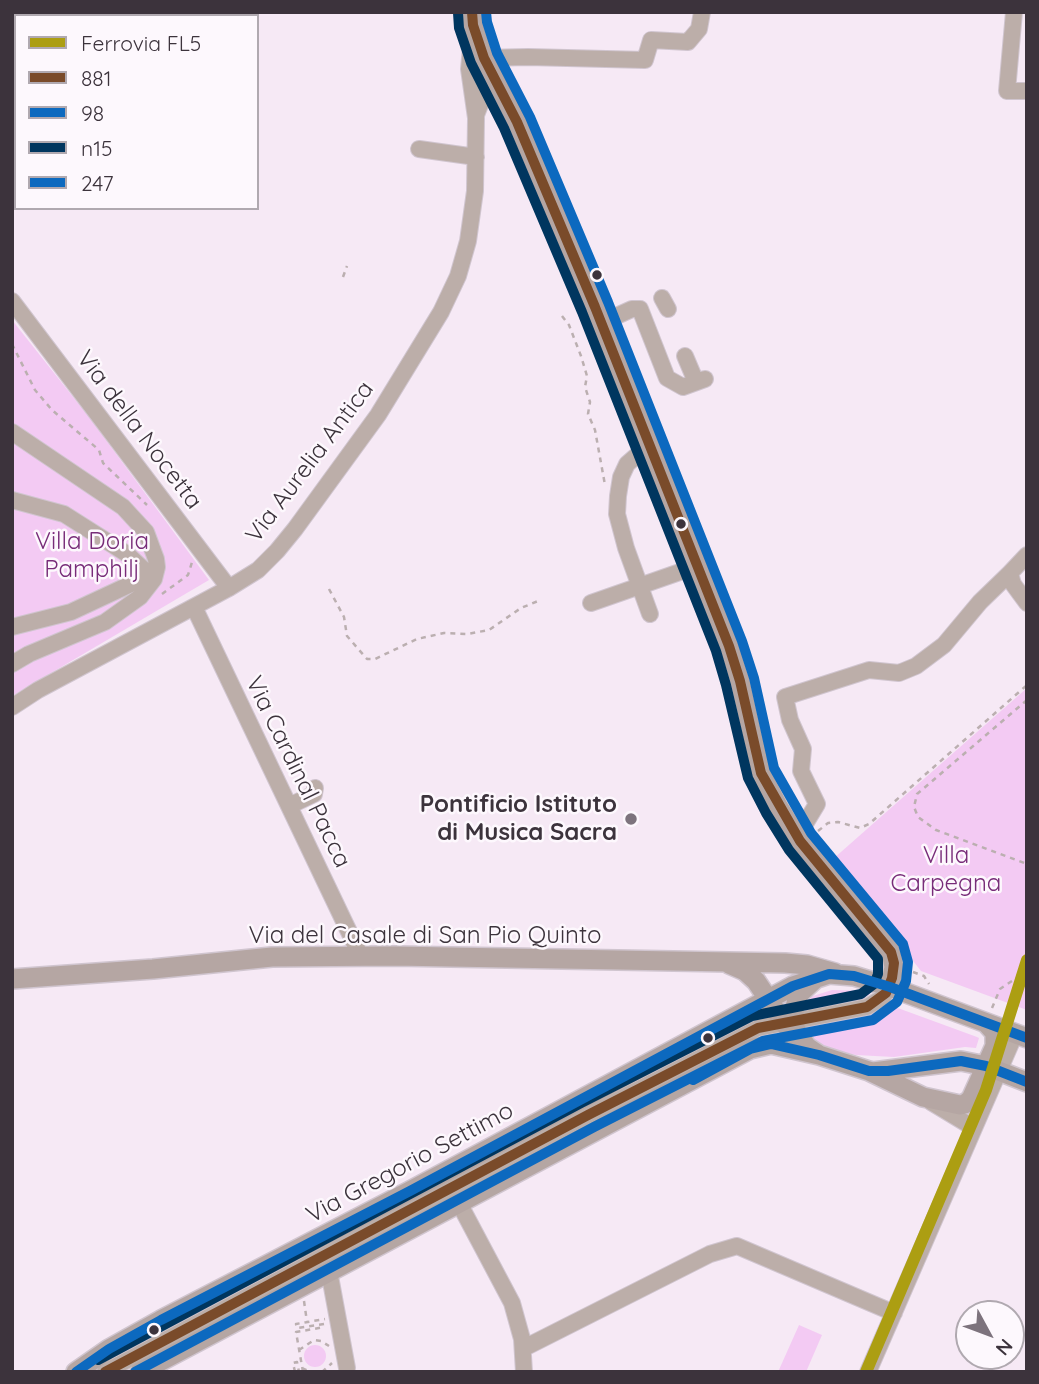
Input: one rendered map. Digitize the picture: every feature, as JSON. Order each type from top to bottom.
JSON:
[{"type":"main road","points":[[473,18],[484,58],[517,122],[601,323],[632,383],[653,450],[737,670],[761,773],[799,839],[891,952],[894,967],[890,986]]},
{"type":"main road","name":"Via del Casale di San Pio Quinto","points":[[12,979],[153,969],[254,958],[361,957],[796,964],[829,975],[854,976],[890,986],[1021,1036]]},
{"type":"main road","points":[[729,963],[748,974],[802,1042],[819,1055]]},
{"type":"main road","points":[[788,1022],[799,994],[809,983],[829,975]]},
{"type":"main road","name":"Via Gregorio Settimo","points":[[75,1372],[135,1334],[397,1198],[769,998],[793,986],[829,975]]},
{"type":"main road","points":[[139,1372],[750,1049],[771,1044],[819,1055],[869,1072],[923,1097],[965,1104],[993,1069],[996,1039],[994,1031],[986,1023]]},
{"type":"main road","points":[[869,1072],[957,1061],[993,1069],[1027,1082]]},
{"type":"street","points":[[484,58],[645,60],[651,40],[688,42],[699,29],[702,12]]},
{"type":"street","points":[[1014,12],[1007,91],[1027,91]]},
{"type":"street","name":"Via Aurelia Antica","points":[[12,707],[55,680],[229,588],[265,563],[295,529],[377,415],[432,329],[451,293],[466,249],[474,207],[476,158],[476,118],[470,69],[473,18]]},
{"type":"street","name":"Via Aurelia Antica","points":[[476,118],[485,92],[497,84]]},
{"type":"street","points":[[419,149],[476,158]]},
{"type":"street","name":"Via della Nocetta","points":[[12,301],[229,588]]},
{"type":"street","points":[[601,323],[632,309],[640,309],[667,378],[683,387],[700,380],[685,356]]},
{"type":"street","points":[[12,432],[123,507],[146,532],[156,559],[154,579],[144,593],[105,622],[29,654],[12,664]]},
{"type":"street","points":[[650,614],[625,548],[617,514],[621,477],[627,464],[635,457],[653,450]]},
{"type":"street","points":[[12,500],[64,514],[127,554],[154,579]]},
{"type":"street","points":[[799,839],[817,804],[802,771],[803,750],[790,720],[785,696],[869,670],[899,673],[916,666],[944,645],[980,602],[1027,555]]},
{"type":"street","points":[[591,603],[697,565]]},
{"type":"street","points":[[1010,573],[1013,584],[1027,603]]},
{"type":"street","points":[[12,627],[71,612],[133,583],[154,579]]},
{"type":"street","name":"Via Cardinal Pacca","points":[[194,607],[361,957]]},
{"type":"street","points":[[289,806],[314,794],[315,788]]},
{"type":"street","name":"Via Gregorio Settimo","points":[[105,1372],[735,1039],[758,1028],[867,1007],[882,998],[890,986]]},
{"type":"street","points":[[869,1372],[974,1128],[993,1069],[1021,1036]]},
{"type":"street","points":[[923,1097],[974,1128]]},
{"type":"street","points":[[459,1203],[512,1303],[524,1348],[524,1372]]},
{"type":"street","points":[[524,1348],[710,1254],[737,1246],[894,1313]]},
{"type":"street","points":[[329,1270],[337,1367]]},
{"type":"path","points":[[343,277],[348,266]]},
{"type":"path","points":[[562,316],[569,325],[587,376],[585,387],[590,402],[588,414],[595,430],[601,476],[605,487],[618,496]]},
{"type":"path","points":[[329,589],[344,617],[347,636],[367,659],[375,659],[417,639],[444,633],[467,634],[489,629],[521,608],[538,601]]},
{"type":"path","points":[[799,839],[810,832],[818,831],[828,823],[838,822],[860,828],[869,824],[1027,685]]},
{"type":"path","points":[[1027,700],[917,794],[914,807],[918,817],[936,830],[1027,864]]},
{"type":"path","points":[[986,1023],[1000,989],[1027,971]]},
{"type":"path","points":[[913,972],[924,976],[929,984]]},
{"type":"path","points":[[307,1322],[296,1324],[297,1328],[324,1324],[337,1367],[322,1372]]},
{"type":"path","points":[[310,1372],[300,1371],[296,1332],[325,1327]]},
{"type":"path","points":[[311,1330],[313,1340]]},
{"type":"path","points":[[299,1349],[313,1340],[329,1346]]},
{"type":"green space","points":[[12,12],[33,12],[14,14],[12,102]]},
{"type":"green space","name":"Villa Doria Pamphilj","points":[[12,320],[89,417],[209,580],[12,696]]},
{"type":"green space","name":"Villa Carpegna","points":[[1027,688],[1027,1010],[921,971],[833,859]]},
{"type":"green space","points":[[832,990],[869,991],[870,994],[863,999],[803,1014],[807,1000]]},
{"type":"green space","points":[[895,1007],[979,1038],[976,1048],[965,1047],[894,1057],[856,1055],[818,1043],[807,1032],[805,1025]]},
{"type":"green space","points":[[799,1325],[822,1335],[806,1372],[778,1372]]},
{"type":"green space","points":[[315,1345],[323,1348],[326,1356],[323,1364],[315,1367],[307,1364],[304,1356],[307,1348]]},
{"type":"rail line","name":"FL5","points":[[866,1372],[986,1090],[1027,960]]},
{"type":"transit line","name":"881","points":[[105,1372],[588,1115],[758,1028],[867,1007],[886,993],[892,978],[894,963],[891,952],[800,841],[761,773],[740,681],[729,646],[595,307],[517,122],[484,58],[473,25],[472,12]]},
{"type":"transit line","name":"98","points":[[135,1372],[594,1127],[763,1041],[873,1020],[897,1002],[906,981],[908,962],[903,944],[811,833],[774,768],[754,678],[742,641],[608,302],[530,117],[497,53],[486,12]]},
{"type":"transit line","name":"n15","points":[[98,1360],[581,1103],[752,1016],[861,994],[874,984],[878,974],[878,959],[789,850],[748,778],[716,651],[582,312],[504,128],[471,63],[459,28],[458,13]]},
{"type":"transit line","name":"247","points":[[76,1372],[109,1349],[161,1320],[410,1191],[793,986],[829,974],[854,976],[1027,1038]]},
{"type":"transit line","name":"247","points":[[693,1080],[750,1049],[771,1044],[819,1055],[869,1071],[961,1061],[986,1066],[1027,1082]]},
{"type":"place","name":"Pontificio Istituto di Musica Sacra","points":[[631,819]]}]
